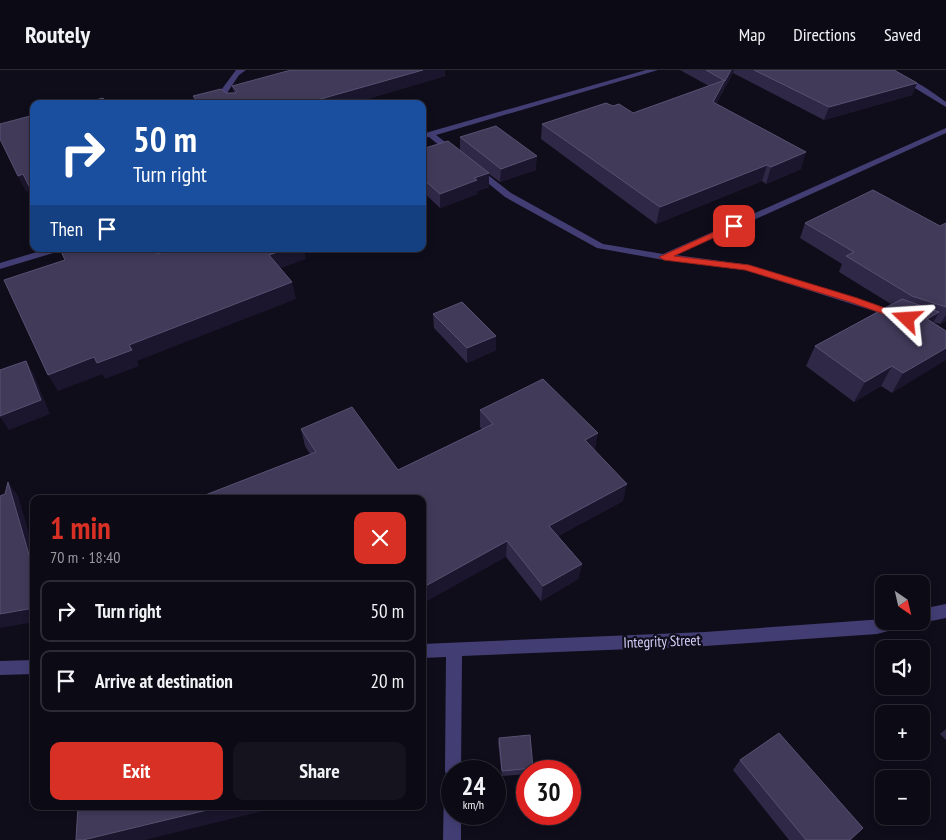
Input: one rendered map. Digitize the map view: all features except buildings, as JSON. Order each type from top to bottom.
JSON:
[{"type":"street","points":[[230,100],[223,93],[236,73],[242,70]]},
{"type":"street","points":[[426,136],[654,70]]},
{"type":"street","points":[[882,70],[913,83],[946,105]]},
{"type":"street","points":[[664,257],[946,130]]},
{"type":"street","points":[[426,136],[465,162],[508,195],[600,246],[664,257],[746,267],[854,300],[907,319]]},
{"type":"street","points":[[0,266],[46,252]]},
{"type":"street","points":[[930,614],[946,611]]},
{"type":"street","name":"Integrity Street","points":[[426,651],[705,639],[875,627]]},
{"type":"street","points":[[453,760],[454,649]]},
{"type":"street","points":[[0,668],[30,667]]},
{"type":"street","points":[[452,825],[452,840]]},
{"type":"route","points":[[734,226],[664,257],[746,267],[854,300],[907,319]]}]
